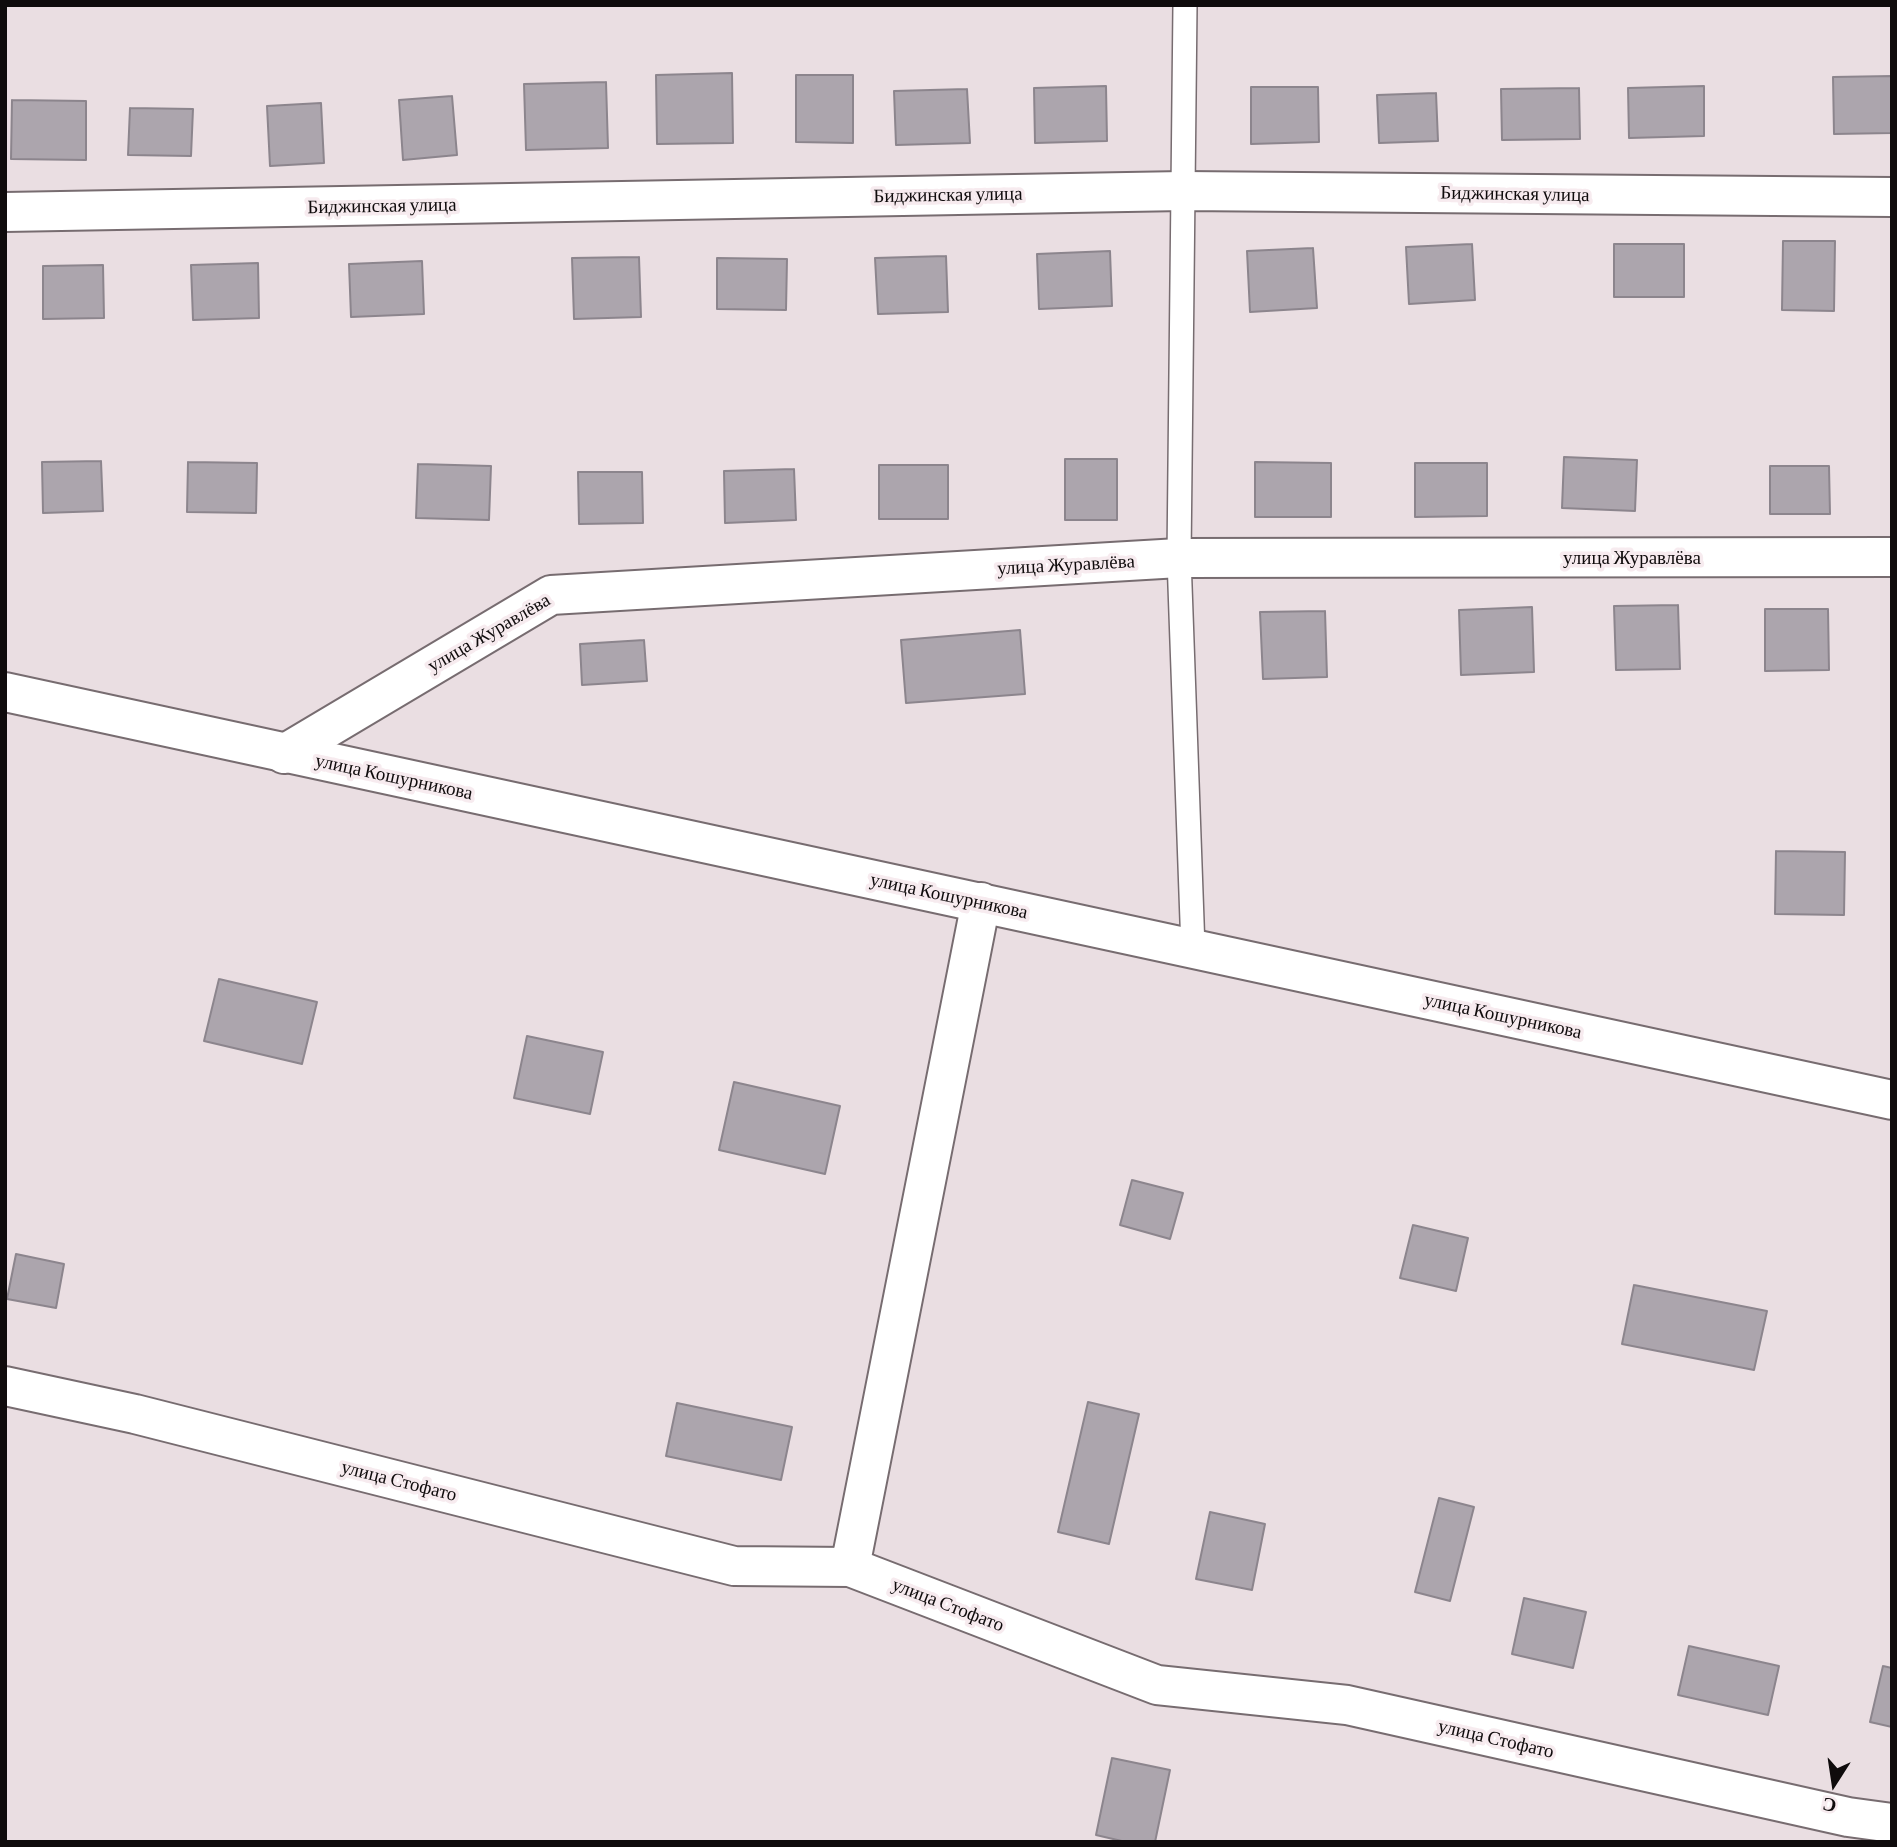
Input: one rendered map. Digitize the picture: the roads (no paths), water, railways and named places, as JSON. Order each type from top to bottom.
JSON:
[{"type":"street","name":"Биджинская улица","points":[[5,212],[1183,191],[1892,198]]},
{"type":"street","name":"улица Журавлёва","points":[[284,754],[551,595],[1179,558],[1892,558]]},
{"type":"street","name":"улица Кошурникова","points":[[5,692],[1892,1100]]},
{"type":"street","points":[[850,1567],[981,902]]},
{"type":"street","name":"улица Стофато","points":[[5,1386],[135,1414],[734,1566],[850,1567],[1157,1685],[1347,1705],[1848,1817],[1892,1823]]},
{"type":"lane","points":[[1185,5],[1179,558],[1193,949]]}]
